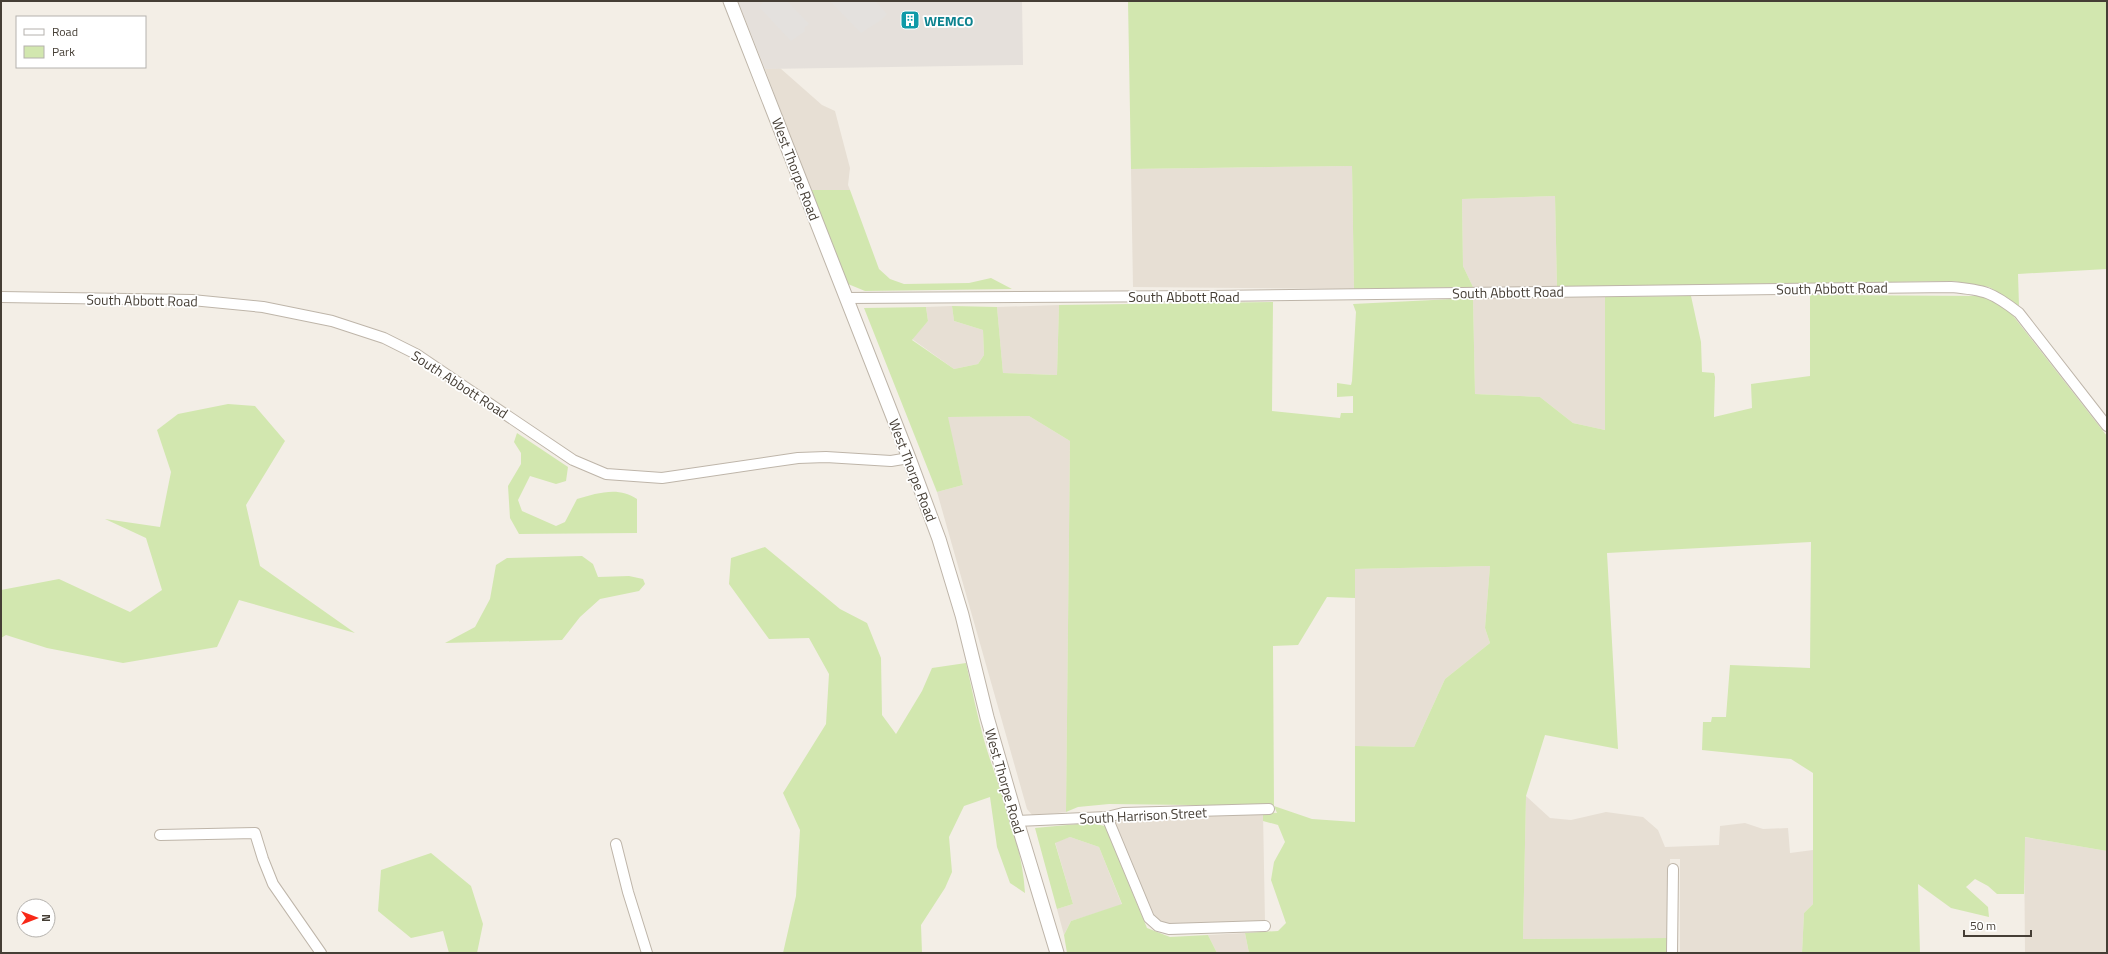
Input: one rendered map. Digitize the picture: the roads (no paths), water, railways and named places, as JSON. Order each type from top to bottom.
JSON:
[{"type":"street","name":"West Thorpe Road","points":[[730,1],[909,458],[939,539],[962,615],[987,717],[1016,821],[1057,953]]},
{"type":"street","name":"South Abbott Road","points":[[846,298],[1204,296],[1951,286],[1982,290],[2002,300],[2019,313],[2107,426]]},
{"type":"street","name":"South Abbott Road","points":[[1,297],[192,300],[263,307],[332,321],[384,338],[416,354],[573,460],[606,474],[662,478],[798,458],[826,457],[891,461],[909,458]]},
{"type":"street","name":"South Harrison Street","points":[[1016,821],[1107,817],[1123,813],[1268,809]]},
{"type":"street","points":[[1107,817],[1149,918],[1158,926],[1169,929],[1265,926]]},
{"type":"street","points":[[160,835],[255,833],[273,884],[321,953]]},
{"type":"street","points":[[616,844],[628,892],[647,953]]},
{"type":"street","points":[[1672,953],[1673,869]]},
{"type":"place","name":"WEMCO","points":[[910,20]]}]
